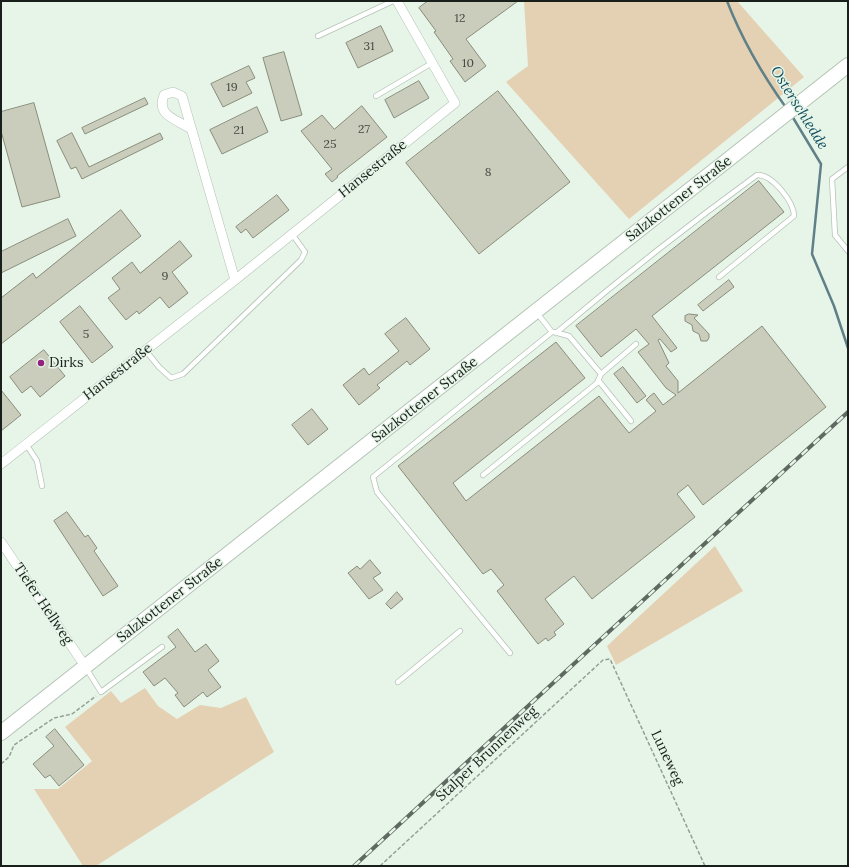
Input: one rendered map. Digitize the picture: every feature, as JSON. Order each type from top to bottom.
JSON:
[{"type":"main road","name":"Salzkottener Straße","points":[[1,733],[848,65]]},
{"type":"street","points":[[397,1],[432,64]]},
{"type":"street","name":"Hansestraße","points":[[1,464],[146,351],[455,103],[432,64]]},
{"type":"street","points":[[191,129],[235,280]]},
{"type":"street","name":"Tiefer Hellweg","points":[[1,542],[85,666]]},
{"type":"lane","points":[[318,36],[393,1]]},
{"type":"lane","points":[[376,96],[432,64]]},
{"type":"lane","points":[[848,167],[832,180],[835,235],[848,251]]},
{"type":"lane","points":[[510,653],[377,492],[373,477],[615,283],[717,204],[757,175],[762,174],[770,178],[784,195],[794,209],[794,216],[719,277]]},
{"type":"lane","points":[[146,351],[159,367],[171,378],[183,374],[301,260],[305,252],[292,234]]},
{"type":"lane","points":[[536,312],[554,332],[569,336],[601,374]]},
{"type":"lane","points":[[483,475],[597,383],[601,374],[636,344]]},
{"type":"lane","points":[[598,380],[631,421]]},
{"type":"lane","points":[[26,444],[37,461],[42,486]]},
{"type":"lane","points":[[398,682],[460,631]]},
{"type":"lane","points":[[85,666],[101,692],[162,647]]},
{"type":"path","name":"Stalper Brunnenweg","points":[[380,866],[603,660],[610,659]]},
{"type":"path","name":"Luneweg","points":[[610,659],[705,866]]},
{"type":"path","points":[[1,764],[9,757],[14,745],[54,718],[72,714],[101,692]]},
{"type":"shaded area","points":[[524,1],[737,1],[804,77],[629,219],[506,82],[528,66]]},
{"type":"shaded area","points":[[715,546],[743,591],[616,665],[607,646]]},
{"type":"shaded area","points":[[145,688],[158,706],[177,719],[200,705],[221,708],[246,697],[274,752],[96,866],[83,866],[34,789],[58,789],[92,761],[65,727],[111,691],[121,703]]},
{"type":"building","points":[[428,1],[518,1],[466,39],[486,66],[465,82],[450,61],[453,59],[434,32],[436,31],[419,8]]},
{"type":"building","points":[[381,26],[393,51],[358,68],[346,43]]},
{"type":"building","points":[[284,52],[302,115],[281,121],[263,58]]},
{"type":"building","points":[[249,66],[255,78],[246,82],[252,93],[223,107],[211,84]]},
{"type":"building","points":[[419,81],[429,98],[394,118],[385,100]]},
{"type":"building","points":[[498,91],[570,182],[479,254],[406,163]]},
{"type":"building","points":[[145,98],[148,104],[85,134],[82,128]]},
{"type":"building","points":[[34,103],[60,197],[22,207],[1,131],[1,112]]},
{"type":"building","points":[[362,106],[387,137],[337,176],[338,177],[332,182],[325,174],[332,169],[301,131],[322,115],[334,129]]},
{"type":"building","points":[[257,107],[268,132],[222,154],[210,130]]},
{"type":"building","points":[[72,133],[89,167],[160,133],[163,139],[82,179],[76,167],[71,169],[57,141]]},
{"type":"building","points":[[759,181],[784,212],[652,316],[677,348],[671,352],[660,339],[658,340],[669,363],[666,366],[678,381],[678,393],[762,326],[826,407],[703,505],[688,485],[677,494],[695,517],[592,599],[574,576],[545,599],[564,624],[554,632],[556,635],[548,641],[546,638],[538,644],[497,591],[504,585],[491,569],[483,574],[398,466],[556,342],[585,378],[453,483],[466,501],[599,396],[629,433],[656,411],[646,400],[650,396],[654,393],[663,405],[676,395],[666,388],[638,352],[649,344],[636,329],[601,357],[576,326]]},
{"type":"building","points":[[277,195],[289,210],[253,238],[246,229],[241,233],[236,227]]},
{"type":"building","points":[[121,210],[141,236],[1,344],[1,298],[33,273],[36,278]]},
{"type":"building","points":[[68,219],[76,236],[1,273],[1,252]]},
{"type":"building","points":[[180,241],[192,256],[172,272],[188,293],[169,308],[160,297],[139,314],[137,311],[126,320],[108,298],[120,289],[112,278],[132,262],[140,273]]},
{"type":"building","points":[[729,280],[734,287],[703,311],[698,305]]},
{"type":"building","points":[[80,306],[113,347],[92,363],[60,322]]},
{"type":"building","points":[[689,314],[698,315],[694,318],[709,334],[707,341],[701,341],[699,334],[693,331],[692,325],[685,321],[685,316]]},
{"type":"building","points":[[406,318],[430,349],[410,365],[407,361],[377,385],[380,388],[359,405],[343,385],[364,368],[369,375],[399,351],[385,334]]},
{"type":"building","name":"Dirks","points":[[44,350],[65,376],[40,397],[31,386],[22,393],[10,377]]},
{"type":"building","points":[[623,367],[646,396],[637,403],[614,374]]},
{"type":"building","points":[[1,390],[21,415],[1,431]]},
{"type":"building","points":[[312,409],[328,429],[308,445],[292,425]]},
{"type":"building","points":[[67,512],[85,537],[88,535],[97,548],[94,551],[118,586],[103,596],[54,521]]},
{"type":"building","points":[[370,560],[381,573],[373,578],[383,590],[369,599],[348,573],[357,566],[360,569]]},
{"type":"building","points":[[397,592],[403,599],[391,609],[386,604]]},
{"type":"building","points":[[178,629],[195,652],[206,644],[219,661],[208,670],[221,687],[207,697],[203,692],[184,707],[175,695],[178,693],[165,678],[154,686],[143,672],[176,647],[168,637]]},
{"type":"building","points":[[55,729],[84,765],[59,786],[50,775],[45,778],[33,764],[54,746],[46,737]]},
{"type":"waterway","name":"Osterschledde","points":[[727,1],[739,29],[770,84],[787,109]]},
{"type":"waterway","name":"Osterschledde","points":[[792,116],[821,164],[812,254],[834,306],[848,348]]},
{"type":"railway","points":[[354,866],[848,412]]},
{"type":"place","name":"Dirks","points":[[41,363]]}]
